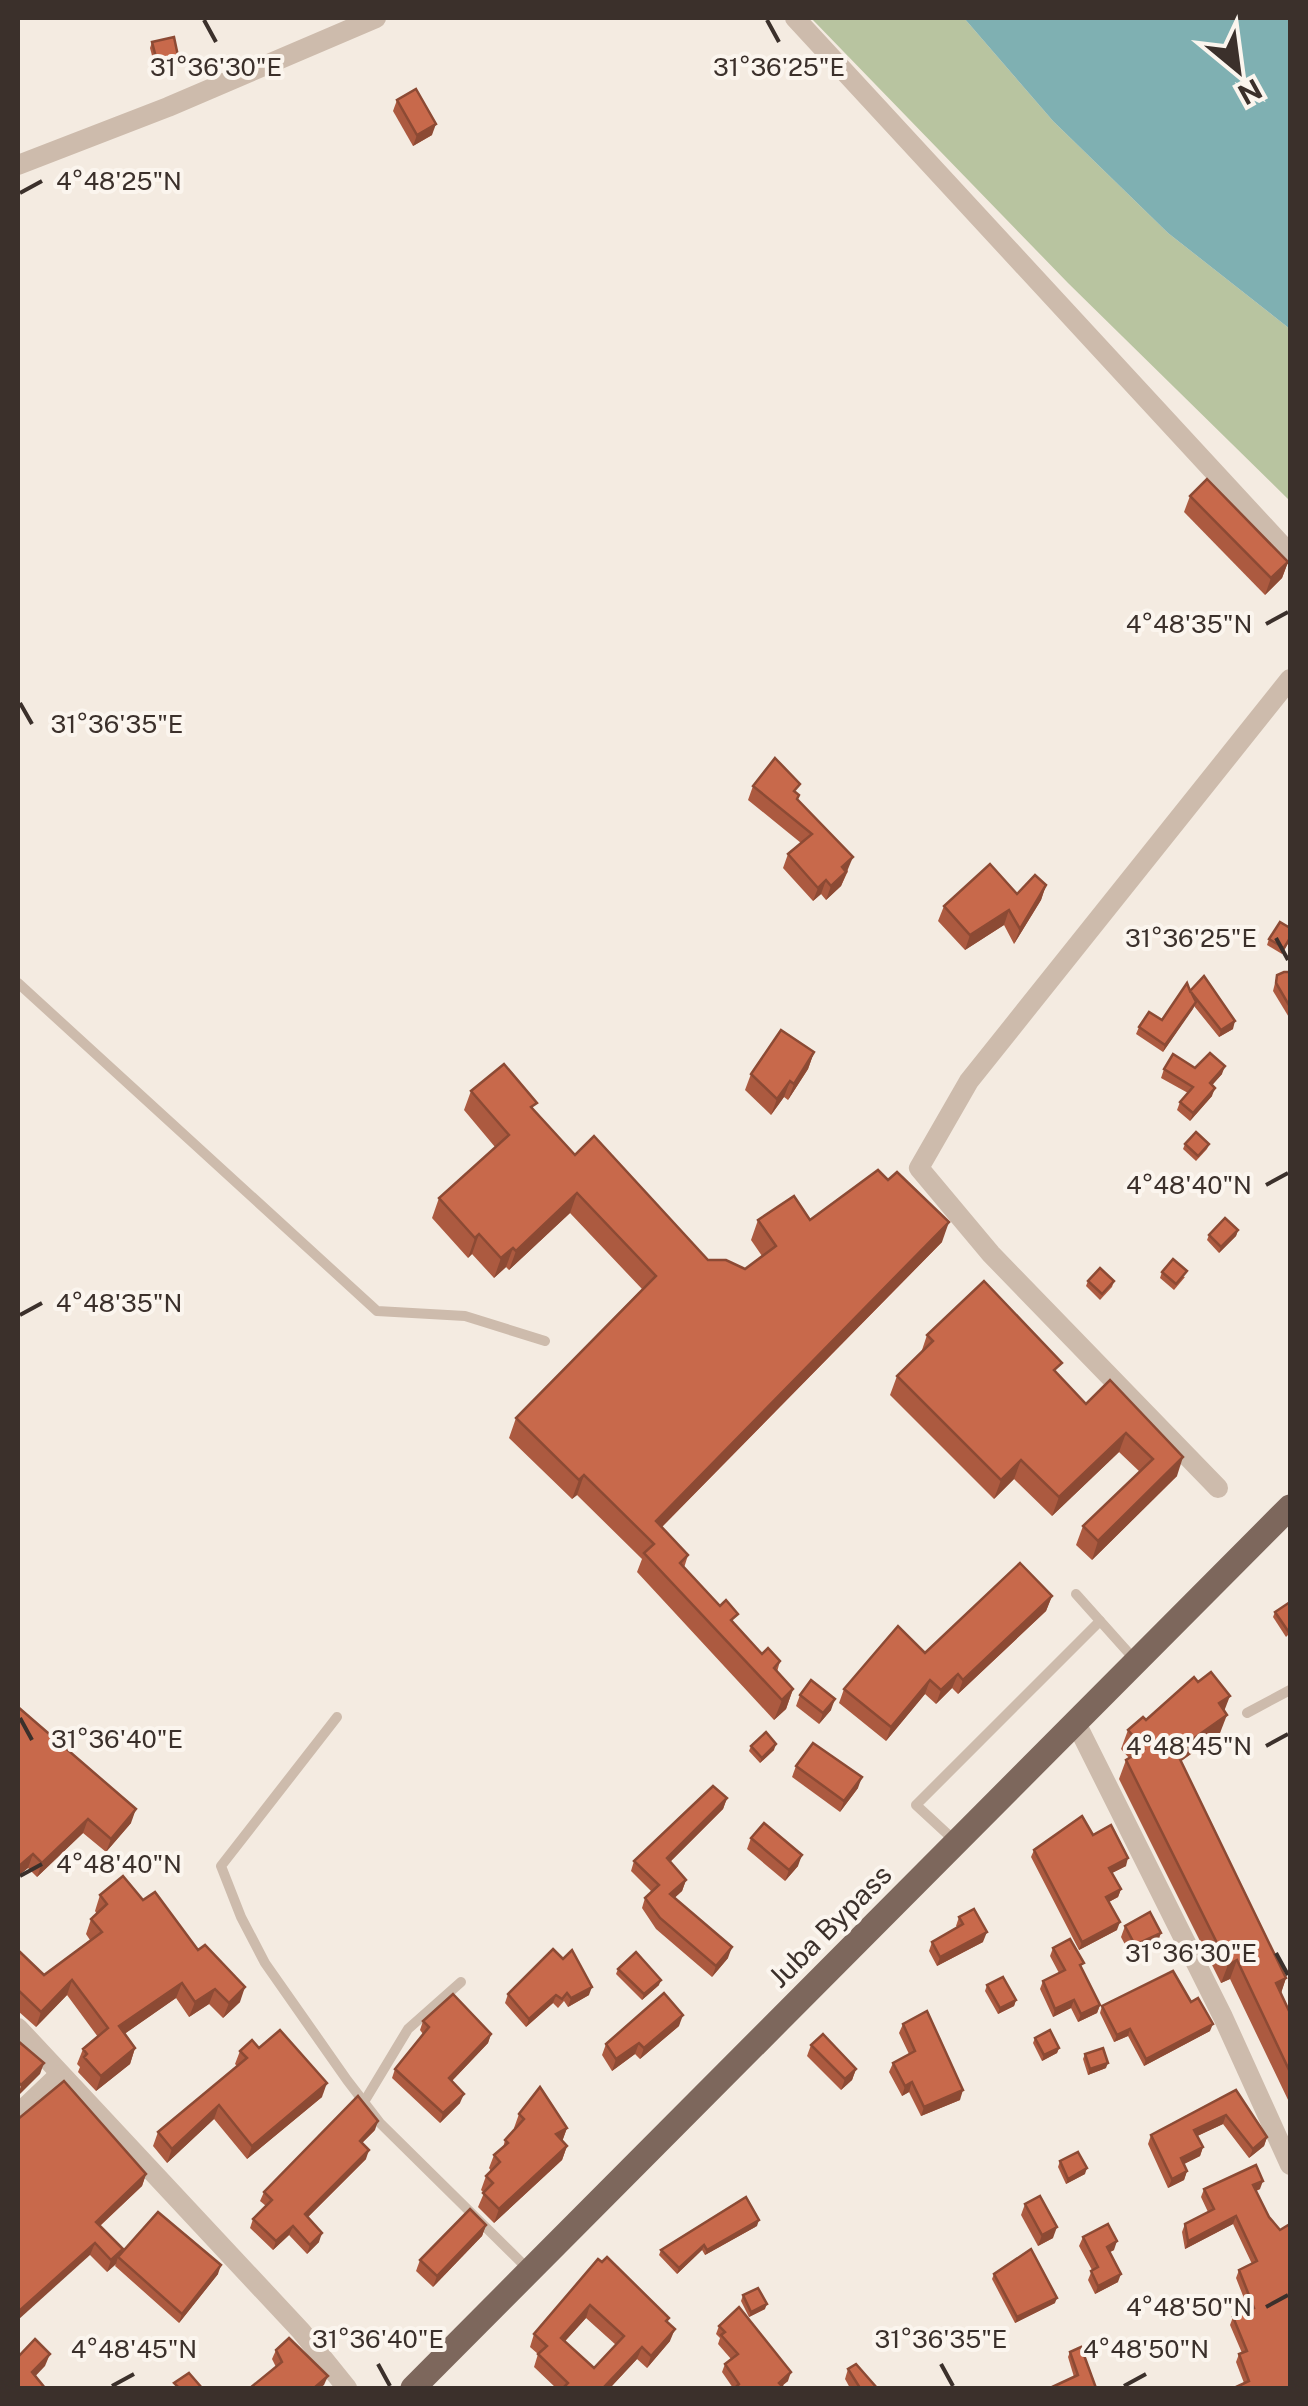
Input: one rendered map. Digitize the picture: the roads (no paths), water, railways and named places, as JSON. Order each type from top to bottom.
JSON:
[{"type":"main road","name":"Juba Bypass","points":[[413,2388],[1290,1507]]},
{"type":"street","points":[[18,165],[168,108],[376,18]]},
{"type":"street","points":[[795,18],[1290,554]]},
{"type":"street","points":[[18,152],[40,156]]},
{"type":"street","points":[[1218,1488],[991,1254],[919,1168],[969,1082],[1290,679]]},
{"type":"street","points":[[1075,1721],[1214,2000],[1290,2165]]},
{"type":"street","points":[[18,2028],[301,2331],[346,2388]]},
{"type":"street","points":[[18,2114],[59,2075]]},
{"type":"lane","points":[[18,983],[377,1310],[465,1316],[546,1340]]},
{"type":"lane","points":[[1076,1594],[1136,1660]]},
{"type":"lane","points":[[956,1842],[916,1804],[1100,1621]]},
{"type":"lane","points":[[1247,1713],[1290,1690]]},
{"type":"lane","points":[[337,1717],[221,1866],[240,1918],[265,1963],[364,2102],[531,2272]]},
{"type":"lane","points":[[364,2102],[408,2030],[461,1982]]},
{"type":"water","points":[[964,18],[1290,18],[1290,329],[1168,233],[1053,121]]}]
